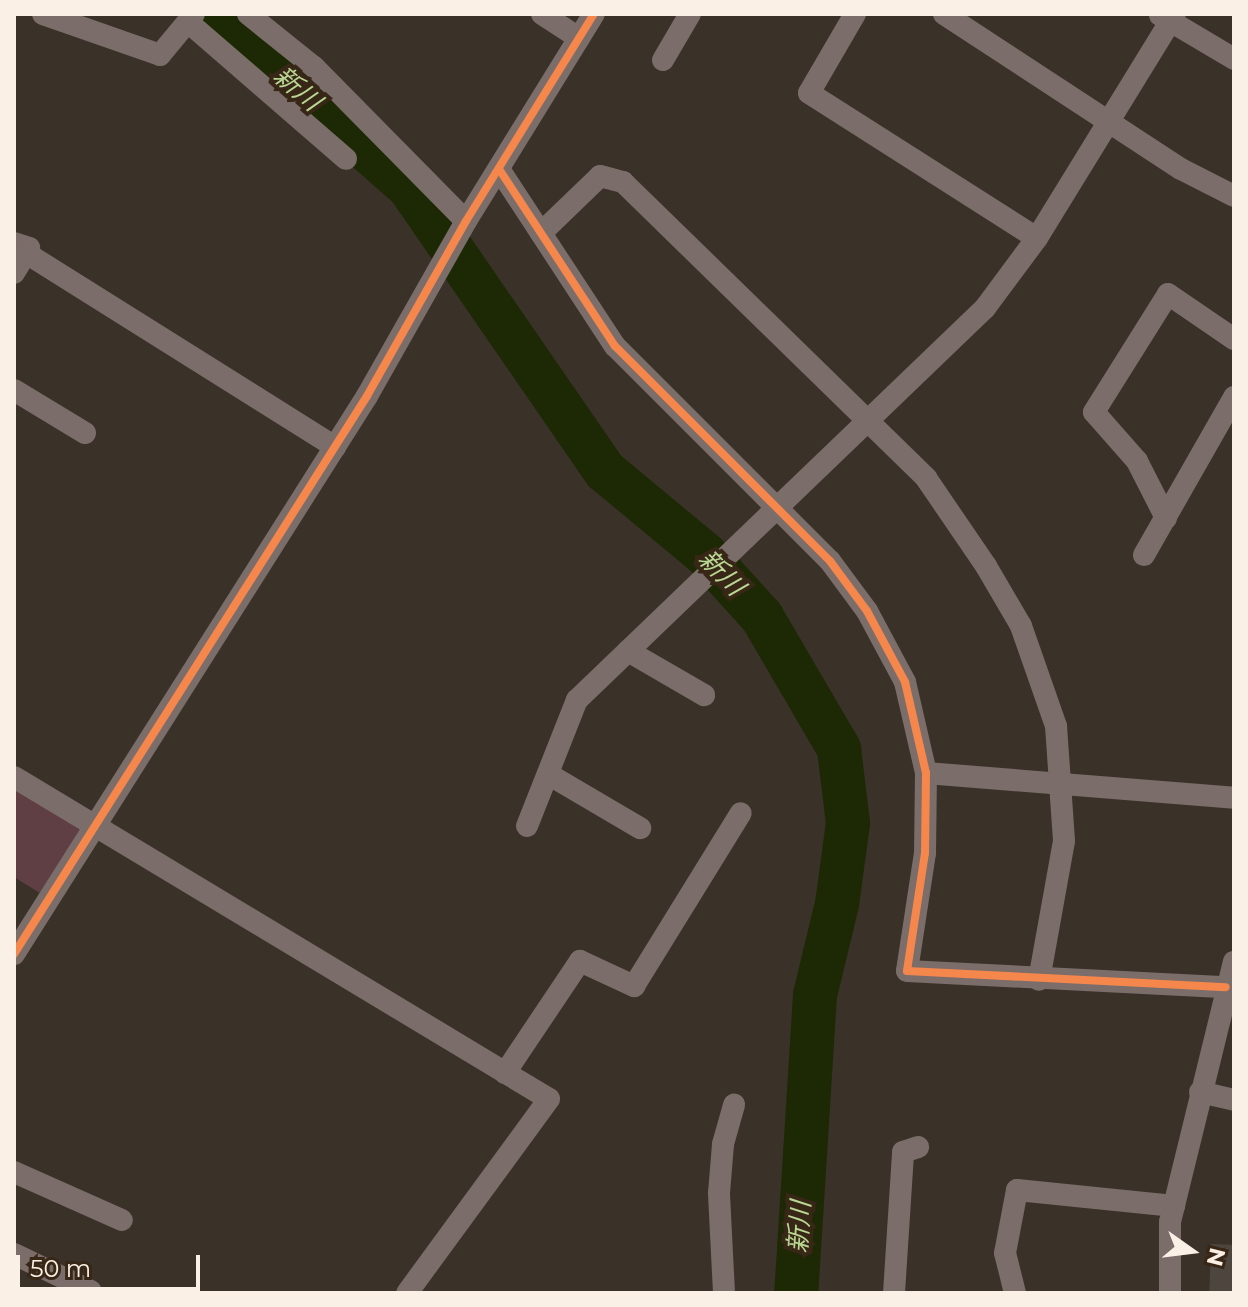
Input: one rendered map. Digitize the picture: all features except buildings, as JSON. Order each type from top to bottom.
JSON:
[{"type":"street","points":[[43,14],[160,55],[191,18],[346,159]]},
{"type":"street","points":[[248,14],[314,67],[462,230]]},
{"type":"street","points":[[542,14],[579,38]]},
{"type":"street","points":[[14,954],[335,447],[462,230],[594,14]]},
{"type":"street","points":[[663,60],[690,14]]},
{"type":"street","points":[[855,14],[809,93],[1037,238]]},
{"type":"street","points":[[944,14],[1181,169],[1234,196]]},
{"type":"street","points":[[527,826],[577,700],[985,308],[1037,238],[1168,16],[1234,59]]},
{"type":"street","points":[[499,169],[615,346],[830,561],[867,611],[905,682],[926,773],[925,853],[907,971],[1226,987]]},
{"type":"street","points":[[541,233],[600,176],[623,182],[870,419],[926,478],[1021,626],[1056,726],[1064,841],[1039,980]]},
{"type":"street","points":[[14,273],[20,248],[335,447]]},
{"type":"street","points":[[1166,518],[1137,461],[1094,412],[1168,294],[1234,339]]},
{"type":"street","points":[[14,390],[85,433]]},
{"type":"street","points":[[1144,555],[1234,397]]},
{"type":"street","points":[[628,651],[704,695]]},
{"type":"street","points":[[926,773],[1234,798]]},
{"type":"street","points":[[548,774],[640,828]]},
{"type":"street","points":[[14,777],[549,1099],[409,1292]]},
{"type":"street","points":[[505,1073],[580,961],[634,986],[741,813]]},
{"type":"street","points":[[1170,1293],[1174,1206],[1234,962]]},
{"type":"street","points":[[1200,1092],[1234,1100]]},
{"type":"street","points":[[724,1293],[719,1193],[723,1144],[734,1105]]},
{"type":"street","points":[[894,1293],[903,1152],[918,1147]]},
{"type":"street","points":[[14,1172],[122,1220]]},
{"type":"street","points":[[1015,1293],[1005,1253],[1017,1190],[1174,1206]]},
{"type":"street","points":[[14,1254],[91,1291]]},
{"type":"shaded area","points":[[14,789],[80,829],[43,895],[14,877]]},
{"type":"waterway","name":"新川","points":[[212,14],[409,187],[605,471],[705,554],[762,617],[839,749],[848,823],[837,904],[815,995],[796,1293]]},
{"type":"cycle path","points":[[14,954],[367,396],[466,221],[594,14]]},
{"type":"cycle path","points":[[499,169],[615,346],[830,561],[867,611],[905,682],[926,773],[925,853],[907,971],[1226,987]]}]
